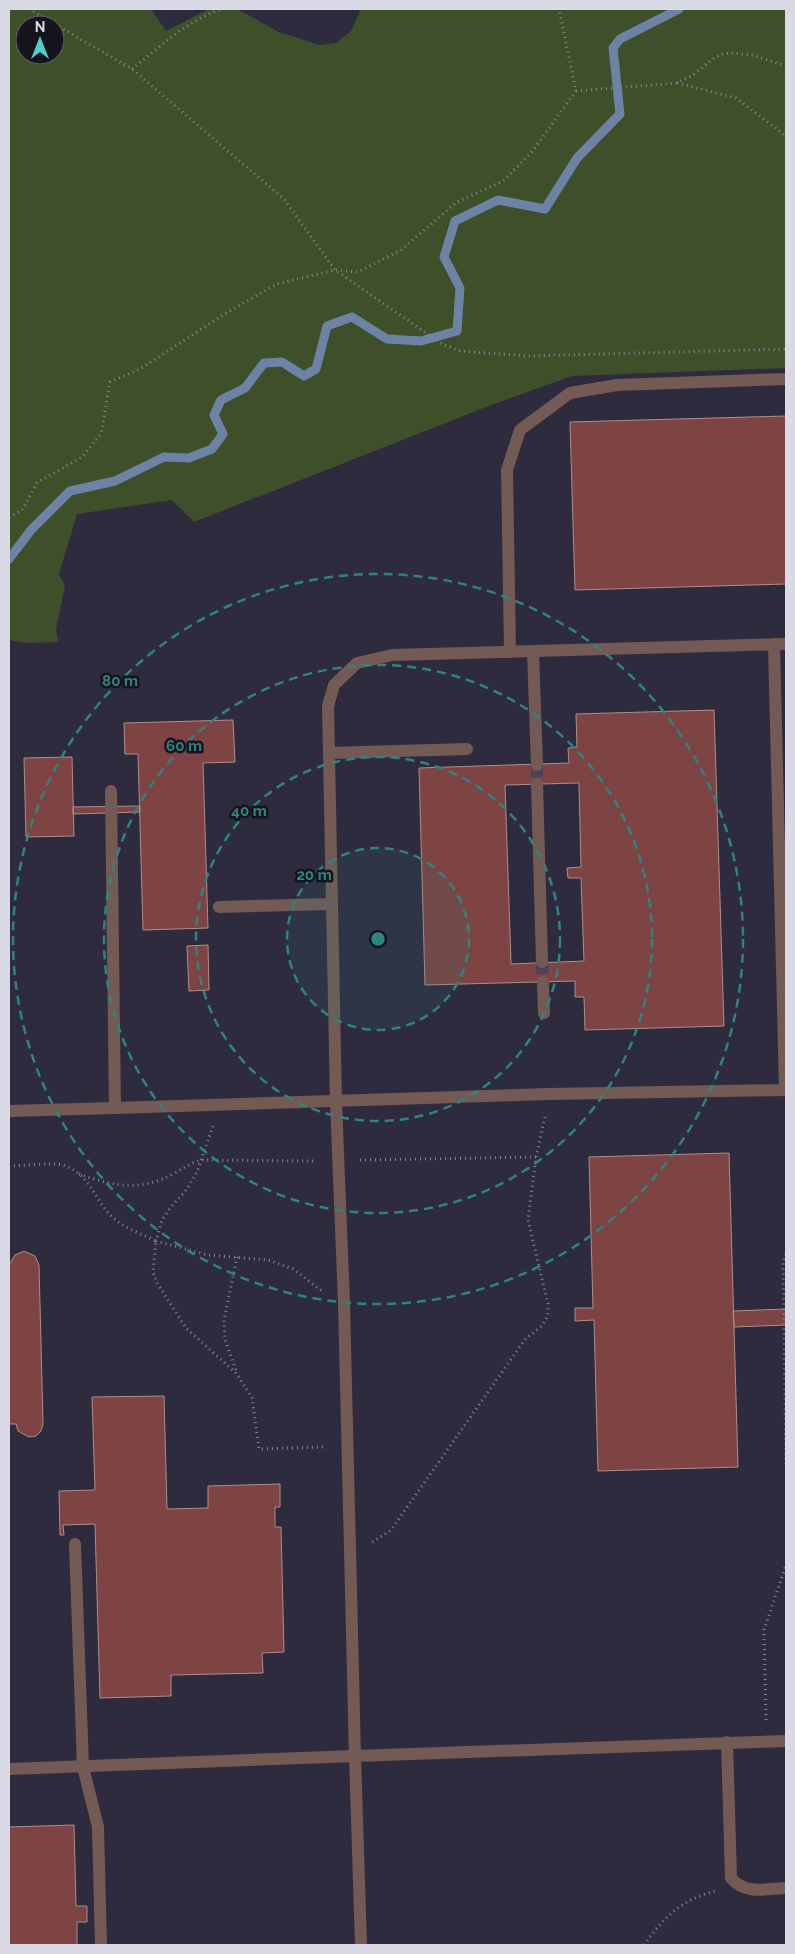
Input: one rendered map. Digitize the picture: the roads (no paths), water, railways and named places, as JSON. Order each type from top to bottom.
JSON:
[{"type":"lane","points":[[510,652],[507,470],[520,430],[570,393],[617,385],[786,379]]},
{"type":"lane","points":[[9,1111],[336,1102],[549,1094],[786,1090],[780,644],[392,655],[357,662],[334,685],[328,706],[331,904],[336,1102],[348,1446],[354,1756],[361,1945]]},
{"type":"lane","points":[[533,652],[537,764]]},
{"type":"lane","points":[[330,753],[467,749]]},
{"type":"lane","points":[[537,784],[542,962]]},
{"type":"lane","points":[[111,791],[114,1108]]},
{"type":"lane","points":[[219,907],[331,904]]},
{"type":"lane","points":[[543,982],[544,1013]]},
{"type":"lane","points":[[75,1544],[83,1767],[98,1827],[101,1945]]},
{"type":"lane","points":[[9,1769],[786,1740]]},
{"type":"lane","points":[[727,1742],[731,1878],[736,1884],[746,1890],[786,1888]]},
{"type":"waterway","points":[[9,559],[31,530],[70,491],[115,481],[164,457],[189,458],[212,449],[223,434],[214,415],[221,400],[245,388],[264,363],[282,362],[304,376],[316,369],[327,326],[352,317],[387,339],[421,341],[457,331],[460,288],[444,257],[455,221],[498,200],[545,209],[577,158],[620,114],[613,48],[620,39],[679,9]]},
{"type":"tunnel","points":[[537,765],[537,784]]},
{"type":"tunnel","points":[[542,962],[543,982]]}]
